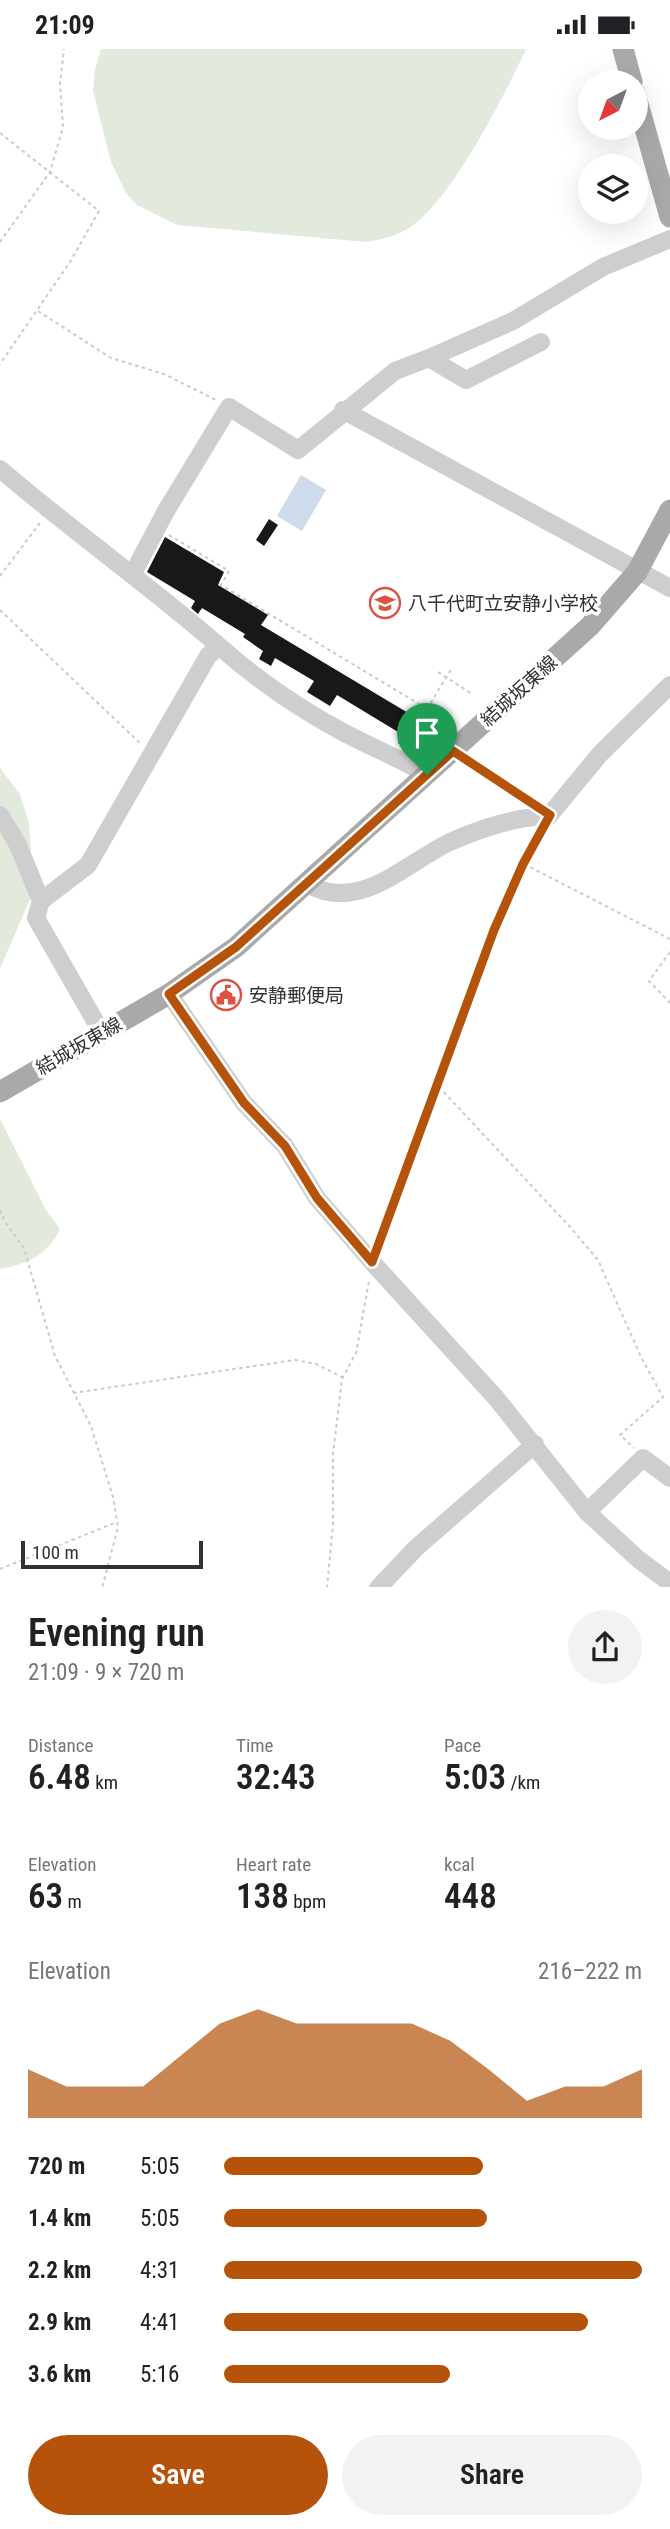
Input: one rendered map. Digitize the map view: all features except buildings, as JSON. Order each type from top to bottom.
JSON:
[{"type":"main road","points":[[623,49],[629,70]]},
{"type":"main road","points":[[648,139],[670,217]]},
{"type":"main road","name":"結城坂東線","points":[[0,1092],[169,994],[236,947],[590,626],[637,572],[670,510]]},
{"type":"street","points":[[132,575],[166,511],[229,407],[298,450],[306,446],[343,410],[395,370],[513,321],[603,267],[670,239]]},
{"type":"street","points":[[429,358],[466,380],[541,342]]},
{"type":"street","points":[[343,410],[670,588]]},
{"type":"street","points":[[0,469],[49,511],[174,606],[279,695],[341,731],[427,775]]},
{"type":"street","points":[[102,1033],[36,918],[41,901],[88,865],[208,656],[219,646]]},
{"type":"street","points":[[308,884],[319,891],[335,894],[352,892],[411,867],[455,840],[529,816],[549,816],[600,754],[670,685]]},
{"type":"street","points":[[0,815],[18,845],[41,901]]},
{"type":"street","points":[[169,994],[244,1103],[285,1146],[317,1198],[496,1398],[587,1512],[638,1559],[670,1583]]},
{"type":"street","points":[[378,1587],[416,1548],[535,1444]]},
{"type":"street","points":[[587,1512],[643,1458],[670,1478]]},
{"type":"path","points":[[0,242],[50,171],[63,127],[60,83],[64,49]]},
{"type":"path","points":[[0,134],[99,211],[38,311],[0,364]]},
{"type":"path","points":[[38,311],[111,358],[164,374],[229,407]]},
{"type":"path","points":[[0,576],[49,511]]},
{"type":"path","points":[[168,535],[229,571],[221,585],[444,719]]},
{"type":"path","points":[[0,610],[152,754]]},
{"type":"path","points":[[427,709],[452,668]]},
{"type":"path","points":[[438,672],[472,694]]},
{"type":"path","points":[[327,1587],[333,1524],[333,1454],[343,1377],[356,1353],[372,1262],[494,930],[523,864],[549,816],[453,751]]},
{"type":"path","points":[[523,864],[670,939]]},
{"type":"path","points":[[670,952],[649,981],[670,1003]]},
{"type":"path","points":[[438,1086],[598,1260],[641,1357],[663,1397]]},
{"type":"path","points":[[0,1210],[5,1222],[24,1248],[55,1356],[91,1426],[113,1497],[117,1522],[102,1587]]},
{"type":"path","points":[[74,1392],[295,1360],[316,1364],[343,1377]]},
{"type":"path","points":[[643,1458],[620,1435],[670,1393]]},
{"type":"path","points":[[0,1569],[117,1522]]},
{"type":"shaded area","points":[[101,49],[526,49],[491,118],[444,193],[412,226],[390,237],[366,242],[177,225],[137,205],[126,193],[111,162],[93,91],[95,69]]},
{"type":"shaded area","points":[[0,768],[20,794],[29,823],[33,882],[30,899],[0,969]]},
{"type":"shaded area","points":[[0,1119],[46,1210],[60,1229],[49,1246],[36,1257],[0,1269]]},
{"type":"water","points":[[301,475],[326,490],[302,531],[277,516]]},
{"type":"place","name":"八千代町立安静小学校","points":[[385,603]]},
{"type":"place","name":"安静郵便局","points":[[226,995]]},
{"type":"route","points":[[453,751],[550,815],[523,864],[494,930],[372,1262],[317,1198],[285,1146],[244,1103],[169,994],[236,947],[427,775],[453,751]]}]
